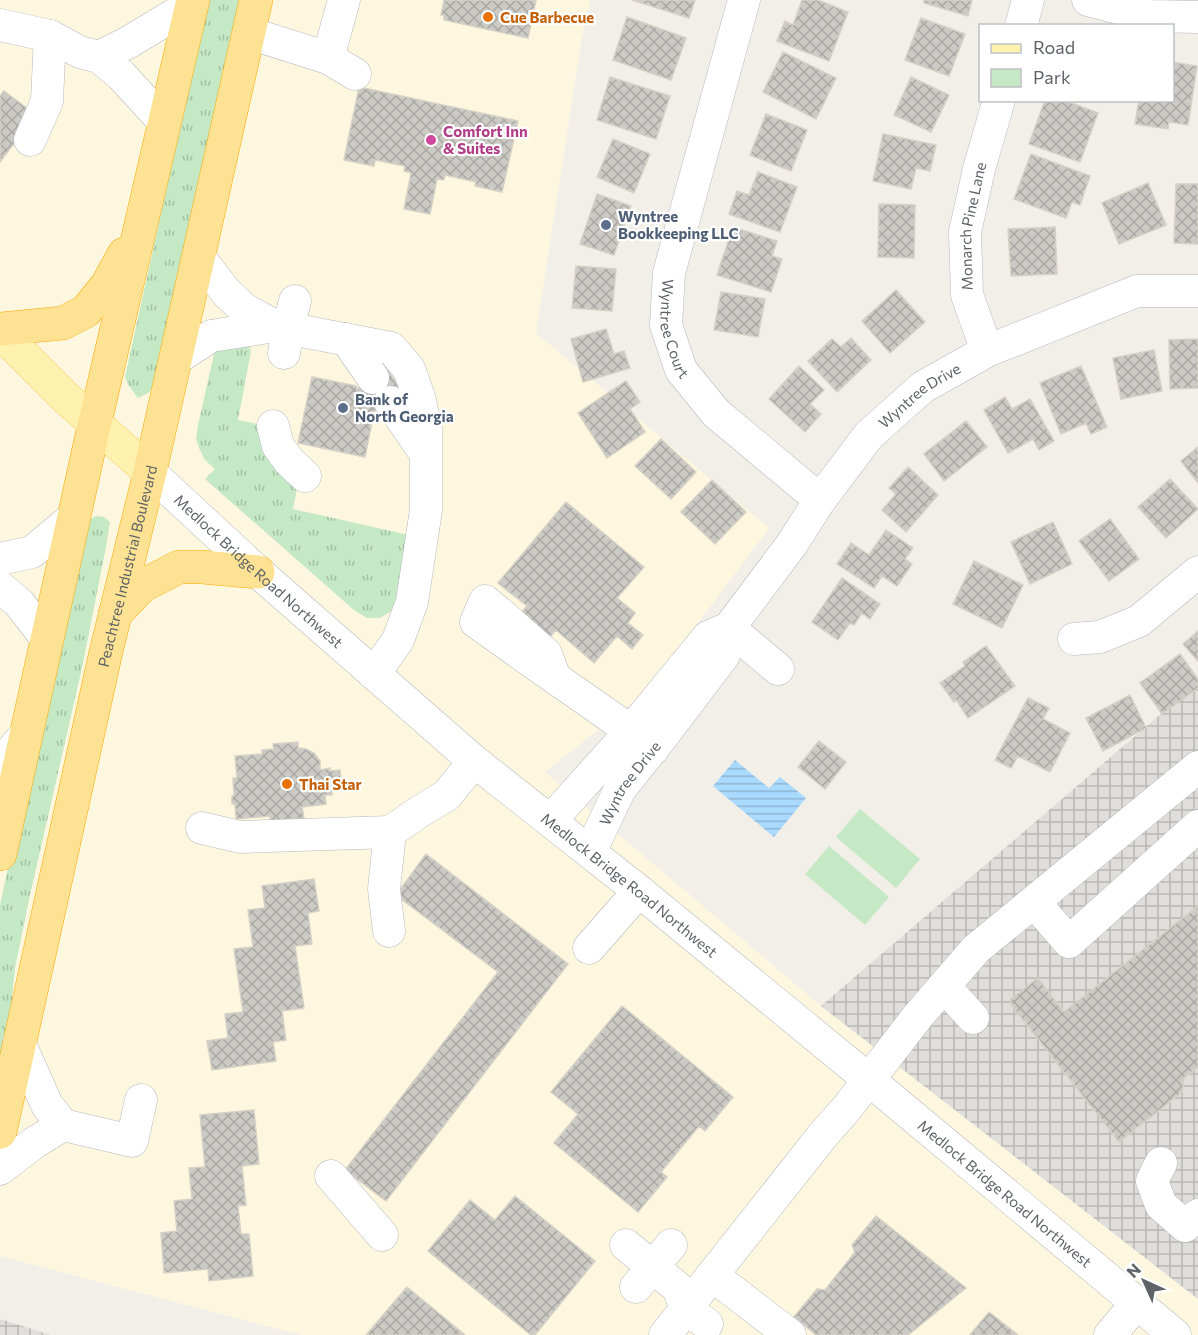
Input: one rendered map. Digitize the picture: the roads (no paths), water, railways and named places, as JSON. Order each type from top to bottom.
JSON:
[{"type":"highway","name":"Peachtree Industrial Boulevard","points":[[0,1132],[105,657],[176,359],[256,0]]},
{"type":"highway","points":[[0,854],[46,639],[192,2]]},
{"type":"highway","points":[[0,331],[63,323],[86,311],[107,285],[140,226]]},
{"type":"highway","points":[[115,614],[142,585],[179,567],[258,572]]},
{"type":"main road","name":"Medlock Bridge Road Northwest","points":[[0,331],[67,399],[150,472]]},
{"type":"street","points":[[328,58],[344,0]]},
{"type":"street","name":"Wyntree Court","points":[[744,0],[669,273],[666,325],[681,370],[716,413],[820,501]]},
{"type":"street","points":[[1022,24],[1028,0]]},
{"type":"street","points":[[1088,0],[1149,16],[1198,17]]},
{"type":"street","points":[[99,57],[129,42],[192,2]]},
{"type":"street","points":[[0,25],[50,36],[80,52],[99,57],[120,75],[164,122]]},
{"type":"street","points":[[249,33],[328,58],[355,74]]},
{"type":"street","points":[[30,140],[47,101],[50,36]]},
{"type":"street","name":"Monarch Pine Lane","points":[[987,351],[967,295],[964,232],[998,102]]},
{"type":"street","points":[[199,257],[226,292],[244,309],[286,327],[391,348],[409,369],[419,397],[426,429],[426,510],[412,602],[398,640],[374,674]]},
{"type":"street","name":"Wyntree Drive","points":[[550,820],[642,740],[724,655],[729,628],[869,435],[924,387],[987,351],[1137,291],[1198,291]]},
{"type":"street","points":[[176,359],[211,336],[286,327]]},
{"type":"street","points":[[346,339],[426,454]]},
{"type":"street","points":[[273,426],[278,446],[304,476]]},
{"type":"street","name":"Medlock Bridge Road Northwest","points":[[150,472],[258,572],[474,761],[639,891],[1175,1335]]},
{"type":"street","points":[[0,559],[32,552],[74,517]]},
{"type":"street","points":[[1074,639],[1100,637],[1139,621],[1198,572]]},
{"type":"street","points":[[0,587],[19,603],[46,639]]},
{"type":"street","points":[[729,628],[778,669]]},
{"type":"street","points":[[555,678],[642,740]]},
{"type":"street","points":[[0,764],[26,735]]},
{"type":"street","name":"Wyntree Drive","points":[[590,852],[642,740]]},
{"type":"street","points":[[389,931],[384,889],[390,832],[408,803],[447,795],[474,761]]},
{"type":"street","points":[[664,1335],[697,1316],[712,1275],[918,1016],[976,949],[1198,767]]},
{"type":"street","points":[[1034,902],[1069,942],[1198,826]]},
{"type":"street","points":[[202,828],[240,837],[390,832]]},
{"type":"street","points":[[589,948],[639,891]]},
{"type":"street","points":[[944,986],[973,1018]]},
{"type":"street","points":[[19,1042],[47,1105],[63,1125],[132,1141],[141,1100]]},
{"type":"street","points":[[0,1169],[34,1143],[63,1125]]},
{"type":"street","points":[[1161,1162],[1152,1181],[1161,1205],[1194,1226]]},
{"type":"street","points":[[331,1176],[382,1235]]},
{"type":"street","points":[[626,1245],[678,1288],[697,1316]]},
{"type":"street","points":[[712,1275],[790,1335]]},
{"type":"street","points":[[1110,1335],[1137,1302]]},
{"type":"water","points":[[735,760],[769,788],[780,777],[806,798],[774,837],[713,786]]},
{"type":"place","name":"Cue Barbecue","points":[[488,17]]},
{"type":"place","name":"Comfort Inn & Suites","points":[[431,140]]},
{"type":"place","name":"Wyntree Bookkeeping LLC","points":[[606,225]]},
{"type":"place","name":"Bank of North Georgia","points":[[343,408]]},
{"type":"place","name":"Thai Star","points":[[287,784]]}]
